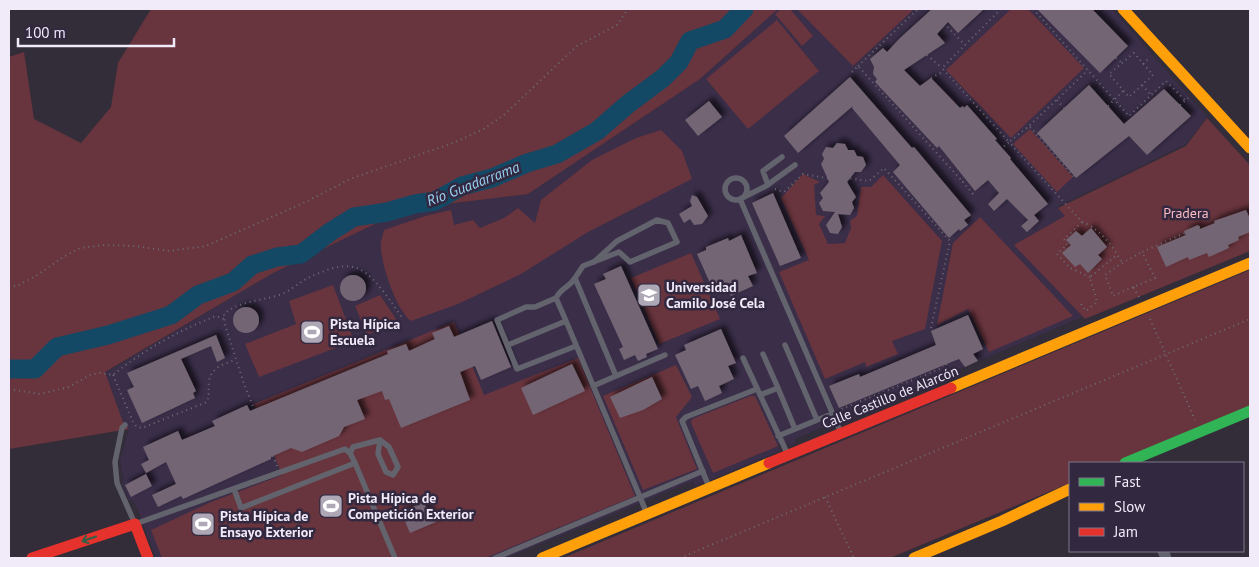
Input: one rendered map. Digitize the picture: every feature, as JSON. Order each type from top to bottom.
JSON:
[{"type":"street","points":[[1123,9],[1250,148]]},
{"type":"street","name":"Calle Castillo de Alarcón","points":[[542,558],[1250,263]]},
{"type":"street","points":[[1128,462],[1250,411]]},
{"type":"street","points":[[914,558],[1002,521],[1069,489]]},
{"type":"street","points":[[32,558],[135,524],[148,558]]},
{"type":"lane","points":[[770,187],[763,171],[782,156]]},
{"type":"lane","points":[[795,165],[770,187],[740,199],[841,433]]},
{"type":"lane","points":[[576,346],[518,369],[497,320],[526,307],[534,307],[556,298],[561,289],[570,285],[583,266],[594,262],[618,252],[630,262],[677,242],[668,223],[657,220],[617,241],[594,262]]},
{"type":"lane","points":[[575,278],[616,376]]},
{"type":"lane","points":[[556,298],[647,514]]},
{"type":"lane","points":[[508,345],[566,321]]},
{"type":"lane","points":[[785,345],[817,420]]},
{"type":"lane","points":[[763,354],[795,429]]},
{"type":"lane","points":[[593,386],[666,355]]},
{"type":"lane","points":[[743,358],[788,455]]},
{"type":"lane","points":[[710,488],[682,421],[686,417],[759,392],[778,388]]},
{"type":"lane","points":[[778,436],[832,414]]},
{"type":"lane","points":[[126,425],[122,428],[115,462],[117,482],[135,524],[345,449],[350,453],[355,463],[395,558]]},
{"type":"lane","points":[[350,453],[353,447],[380,440],[389,446],[398,467],[393,474],[386,472],[378,454],[380,440]]},
{"type":"lane","points":[[234,489],[241,508],[355,463]]},
{"type":"lane","points":[[495,558],[703,471]]},
{"type":"path","points":[[9,287],[19,285],[80,248],[104,245],[135,246],[169,251],[206,246],[308,201],[350,179],[452,143],[482,130],[504,115],[578,46],[617,25],[628,9]]},
{"type":"path","points":[[852,72],[918,9]]},
{"type":"path","points":[[930,9],[965,45]]},
{"type":"path","points":[[942,68],[1001,9]]},
{"type":"path","points":[[1033,9],[1129,116],[1166,81],[1186,101]]},
{"type":"path","points":[[1134,53],[1143,64],[1152,75],[1129,96],[1109,74],[1134,53]]},
{"type":"path","points":[[1143,64],[1152,54]]},
{"type":"path","points":[[927,55],[942,68],[1082,222],[1095,228],[1118,254],[1122,263]]},
{"type":"path","points":[[1116,58],[1122,63]]},
{"type":"path","points":[[858,66],[973,194]]},
{"type":"path","points":[[963,182],[1029,126],[1088,70]]},
{"type":"path","points":[[931,78],[944,71]]},
{"type":"path","points":[[1142,85],[1151,95]]},
{"type":"path","points":[[1108,106],[1124,91]]},
{"type":"path","points":[[1180,105],[1190,96]]},
{"type":"path","points":[[1056,100],[1064,108]]},
{"type":"path","points":[[1029,126],[1076,179]]},
{"type":"path","points":[[770,187],[784,192],[803,174],[844,181],[847,178],[869,181],[884,168],[950,241],[931,328],[947,366],[832,414]]},
{"type":"path","points":[[1082,222],[1064,239],[1067,245],[1057,254],[1070,268],[1090,277]]},
{"type":"path","points":[[1142,252],[1155,278],[1113,296],[1105,275],[1142,252],[1185,233]]},
{"type":"path","points":[[1090,277],[1118,254]]},
{"type":"path","points":[[280,472],[244,384],[225,325],[224,314],[230,309],[252,301],[269,298],[294,289],[308,278],[328,269],[353,267],[367,275],[383,289],[403,319]]},
{"type":"path","points":[[1081,304],[1086,311],[1097,302],[1090,277]]},
{"type":"path","points":[[1133,287],[1139,297]]},
{"type":"path","points":[[1145,308],[1200,432]]},
{"type":"path","points":[[9,389],[40,394],[69,387],[90,375],[100,373],[113,375],[129,362],[195,324],[216,316],[224,319]]},
{"type":"path","points":[[680,558],[1250,319]]},
{"type":"path","points":[[113,375],[133,422],[136,426],[142,428],[207,402],[210,395],[210,378],[213,372],[218,366],[237,360]]},
{"type":"path","points":[[826,497],[854,558]]},
{"type":"shaded area","name":"Universidad Camilo José Cela","points":[[778,9],[1112,9],[1207,117],[1186,144],[1057,207],[1065,216],[1015,245],[1085,319],[1082,317],[795,439],[796,443],[790,446],[787,442],[778,445],[780,451],[695,486],[693,481],[506,558],[156,558],[137,508],[132,500],[129,500],[122,484],[124,481],[120,461],[129,429],[123,422],[105,373],[273,273],[406,209],[528,194],[700,79]]},
{"type":"green space","points":[[151,9],[778,9],[700,79],[528,194],[406,209],[273,273],[105,372],[123,422],[129,429],[9,449],[9,57],[24,52],[34,119],[81,143],[111,107],[118,63]]},
{"type":"green space","points":[[781,9],[790,9],[813,36],[802,46],[775,14]]},
{"type":"green space","points":[[797,9],[914,9],[853,66]]},
{"type":"green space","points":[[1011,9],[1028,9],[1084,68],[1011,138],[946,70]]},
{"type":"green space","points":[[777,20],[819,71],[748,129],[706,79]]},
{"type":"green space","name":"Pradera","points":[[1207,118],[1250,165],[1250,251],[1085,319],[1014,245],[1065,216],[1058,208],[1186,146]]},
{"type":"green space","points":[[1030,129],[1073,177],[1057,192],[1013,144]]},
{"type":"green space","points":[[661,130],[682,151],[692,179],[588,232],[521,274],[458,304],[411,321],[405,315],[394,296],[383,260],[381,242],[384,230],[425,216],[451,210],[454,225],[473,220],[480,228],[504,218],[518,208],[535,223],[541,200],[592,160],[636,138]]},
{"type":"green space","points":[[803,174],[820,182],[814,185],[816,215],[825,216],[819,224],[828,244],[845,243],[851,228],[850,221],[857,216],[861,187],[871,187],[883,175],[942,241],[925,329],[892,341],[898,354],[866,367],[865,362],[825,379],[779,272],[809,260],[781,198]]},
{"type":"green space","points":[[980,217],[1073,316],[989,352],[968,309],[937,325],[953,243]]},
{"type":"green space","points":[[691,253],[720,319],[659,344],[631,278]]},
{"type":"green space","points":[[1250,270],[1250,407],[1118,462],[1069,462],[1069,483],[890,558],[563,558]]},
{"type":"green space","name":"Pista Hípica Escuela","points":[[333,285],[354,341],[259,377],[245,344],[296,324],[289,301]]},
{"type":"green space","points":[[380,295],[398,322],[367,335],[355,306]]},
{"type":"green space","points":[[454,322],[484,395],[578,358],[635,496],[485,558],[162,558],[151,530],[211,502],[282,475],[254,404]]},
{"type":"green space","points":[[676,365],[692,397],[676,417],[697,469],[643,490],[603,396]]},
{"type":"green space","points":[[750,396],[755,396],[778,446],[713,473],[691,423],[692,419]]},
{"type":"building","points":[[932,9],[984,9],[958,33],[948,22],[937,34],[945,43],[904,70],[920,86],[931,78],[960,108],[963,106],[964,108],[967,105],[997,139],[995,140],[1048,204],[1034,215],[1039,221],[1027,232],[1021,226],[1028,220],[1007,199],[994,211],[988,204],[999,193],[988,180],[975,191],[939,146],[937,148],[875,82],[877,79],[873,74],[874,67],[870,59],[883,48],[887,52]]},
{"type":"building","points":[[1037,9],[1092,9],[1128,46],[1100,73]]},
{"type":"building","points":[[850,77],[912,148],[914,147],[971,215],[964,220],[968,225],[960,231],[959,229],[949,238],[893,172],[900,165],[852,108],[853,106],[798,153],[784,136]]},
{"type":"building","points":[[1089,85],[1124,124],[1164,89],[1191,116],[1147,155],[1129,136],[1076,178],[1037,133]]},
{"type":"building","points":[[709,101],[722,117],[698,136],[685,120]]},
{"type":"building","points":[[837,143],[845,144],[848,150],[854,150],[857,156],[863,157],[866,165],[861,172],[855,172],[847,182],[856,197],[852,202],[854,208],[850,215],[838,214],[842,227],[838,234],[830,233],[826,225],[835,212],[823,211],[819,203],[823,198],[820,193],[829,182],[821,164],[824,159],[822,154],[826,147],[833,148]]},
{"type":"building","points":[[773,193],[801,258],[780,266],[752,203]]},
{"type":"building","points":[[692,195],[697,197],[708,216],[702,224],[694,225],[690,219],[684,223],[679,214],[692,206],[690,201]]},
{"type":"building","points":[[1246,210],[1250,219],[1250,232],[1238,237],[1239,240],[1228,245],[1229,248],[1209,257],[1207,253],[1189,260],[1188,257],[1166,267],[1157,247],[1186,235],[1184,231],[1198,225],[1200,229],[1215,223],[1214,221]]},
{"type":"building","points":[[1091,228],[1107,247],[1098,255],[1102,259],[1088,273],[1080,264],[1075,267],[1062,253],[1071,245],[1066,240],[1076,231],[1082,236]]},
{"type":"building","points":[[741,235],[757,273],[748,276],[753,286],[731,296],[726,286],[714,292],[697,254],[706,250],[706,247],[728,238],[729,241]]},
{"type":"building","points":[[621,266],[658,349],[646,354],[647,357],[638,361],[635,355],[624,360],[619,349],[623,347],[594,284],[606,279],[603,274]]},
{"type":"building","points":[[353,275],[362,279],[366,288],[362,297],[353,301],[344,297],[340,288],[344,279]]},
{"type":"building","points":[[246,307],[255,311],[259,320],[255,329],[246,333],[237,329],[233,320],[237,311]]},
{"type":"building","points":[[968,315],[983,349],[973,354],[978,361],[965,367],[959,359],[839,408],[829,386],[859,374],[860,377],[936,345],[931,331]]},
{"type":"building","points":[[492,321],[511,367],[481,380],[475,366],[460,372],[470,400],[401,428],[389,399],[385,400],[382,391],[357,400],[365,419],[344,427],[339,436],[302,452],[291,448],[183,499],[181,496],[158,507],[152,495],[176,484],[166,462],[146,473],[141,464],[149,460],[143,447],[178,431],[182,440],[215,426],[212,421],[247,405],[250,411],[388,354],[387,351],[406,344],[409,351],[435,339],[432,333],[449,326],[454,337]]},
{"type":"building","points":[[721,329],[736,363],[728,366],[734,379],[719,386],[722,393],[705,401],[698,386],[691,389],[675,355],[686,350],[684,345]]},
{"type":"building","points":[[216,335],[225,358],[217,362],[211,346],[181,359],[196,391],[193,393],[195,398],[142,423],[127,390],[134,387],[127,373]]},
{"type":"building","points":[[572,364],[585,391],[533,415],[521,388]]},
{"type":"building","points":[[652,377],[662,399],[643,410],[620,418],[610,397]]},
{"type":"building","points":[[146,474],[152,486],[131,497],[125,485]]},
{"type":"building","points":[[424,502],[430,515],[433,514],[436,522],[410,533],[401,512]]},
{"type":"waterway","name":"Río Guadarrama","points":[[9,369],[35,369],[57,347],[108,335],[171,315],[198,295],[233,282],[252,265],[277,257],[301,254],[354,217],[435,201],[462,186],[492,178],[527,163],[557,154],[597,131],[628,104],[663,78],[679,62],[690,41],[725,29],[744,9]]},
{"type":"traffic: fast","points":[[1127,462],[1250,411]]},
{"type":"traffic: slow","points":[[1123,9],[1250,148]]},
{"type":"traffic: slow","points":[[951,388],[1250,263]]},
{"type":"traffic: slow","points":[[542,558],[769,463]]},
{"type":"traffic: slow","points":[[914,558],[1002,521],[1069,489]]},
{"type":"traffic: jam","points":[[769,463],[951,388]]},
{"type":"traffic: jam","points":[[32,558],[135,524],[148,558]]},
{"type":"place","name":"Universidad Camilo José Cela","points":[[649,295]]},
{"type":"place","name":"Pista Hípica Escuela","points":[[312,332]]},
{"type":"place","name":"Pista Hípica de Competición Exterior","points":[[331,506]]},
{"type":"place","name":"Pista Hípica de Ensayo Exterior","points":[[203,524]]}]
